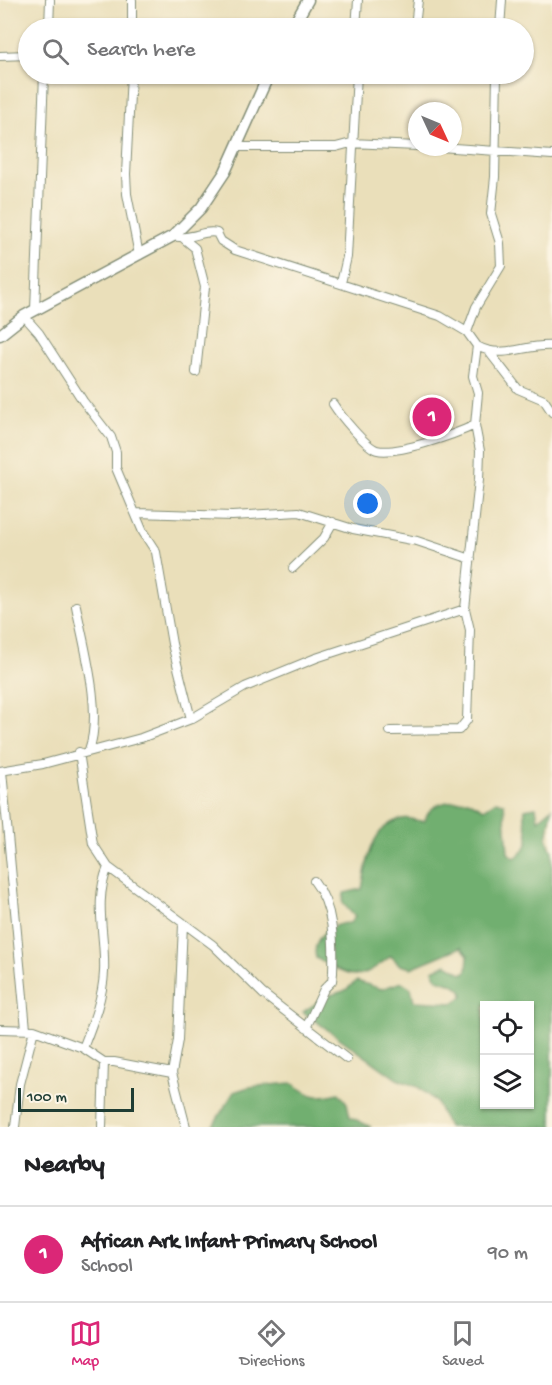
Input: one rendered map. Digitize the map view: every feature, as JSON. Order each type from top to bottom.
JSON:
[{"type":"street","points":[[49,18],[50,0]]},
{"type":"street","points":[[132,0],[132,18]]},
{"type":"street","points":[[298,18],[308,0]]},
{"type":"street","points":[[357,18],[358,0]]},
{"type":"street","points":[[416,18],[418,0]]},
{"type":"street","points":[[501,18],[502,0]]},
{"type":"street","points":[[0,56],[18,55]]},
{"type":"street","points":[[35,310],[44,84]]},
{"type":"street","points":[[131,84],[127,194],[139,255]]},
{"type":"street","points":[[178,237],[215,189],[237,147],[264,84]]},
{"type":"street","points":[[341,283],[346,257],[351,143],[356,114],[357,84]]},
{"type":"street","points":[[467,332],[476,307],[501,266],[500,243],[491,214],[497,84]]},
{"type":"street","points":[[237,147],[336,147],[351,143],[408,146]]},
{"type":"street","points":[[462,148],[552,154]]},
{"type":"street","points":[[0,335],[24,316],[139,255],[178,237],[212,231],[217,233],[220,241],[235,250],[440,316],[467,332],[477,346],[489,353],[518,388],[544,400],[552,412]]},
{"type":"street","points":[[178,237],[195,248],[205,287],[196,372]]},
{"type":"street","points":[[24,316],[39,333],[111,437],[116,452],[116,468],[137,513],[143,532],[156,552],[172,644],[191,719]]},
{"type":"street","points":[[489,353],[541,345],[552,346]]},
{"type":"street","points":[[390,731],[459,730],[467,720],[470,630],[465,609],[480,451],[475,425],[478,393],[473,376],[477,346]]},
{"type":"street","points":[[333,404],[350,429],[375,450],[390,450],[432,441],[455,435],[475,425]]},
{"type":"street","points":[[137,513],[232,516],[288,510],[353,529],[417,541],[471,559]]},
{"type":"street","points":[[293,568],[324,538],[333,522]]},
{"type":"street","points":[[76,606],[92,697],[94,736],[89,750]]},
{"type":"street","points":[[15,1127],[30,1030],[1,771],[43,764],[79,752],[141,738],[191,719],[244,687],[308,661],[465,609]]},
{"type":"street","points":[[79,752],[93,844],[108,867],[213,945],[263,994],[347,1059]]},
{"type":"street","points":[[83,1048],[103,982],[100,897],[108,867]]},
{"type":"street","points":[[306,1028],[324,989],[332,981],[333,973],[328,909],[325,897],[314,881]]},
{"type":"street","points":[[183,924],[177,1040],[172,1073],[186,1127]]},
{"type":"street","points":[[0,1029],[30,1030],[83,1048],[104,1062],[172,1073]]},
{"type":"street","points":[[102,1127],[104,1062]]},
{"type":"green space","points":[[468,800],[484,809],[496,801],[504,803],[508,853],[515,858],[527,845],[525,809],[536,807],[538,820],[552,808],[547,839],[552,852],[552,1127],[448,1127],[436,1102],[418,1087],[397,1079],[303,1012],[327,996],[344,991],[357,981],[381,989],[402,982],[411,988],[414,1001],[453,1003],[463,996],[462,990],[453,984],[437,979],[433,970],[447,964],[463,974],[467,970],[468,955],[461,947],[411,968],[400,965],[391,956],[370,971],[355,975],[347,974],[316,958],[315,950],[324,933],[336,926],[350,923],[355,917],[343,903],[344,893],[362,889],[368,857],[383,829],[402,819],[425,821],[431,810],[448,802]]},
{"type":"green space","points":[[292,1083],[314,1096],[339,1093],[347,1103],[350,1117],[371,1127],[212,1127],[234,1092],[249,1087]]},
{"type":"place","name":"African Ark Infant Primary School","points":[[432,417]]}]
